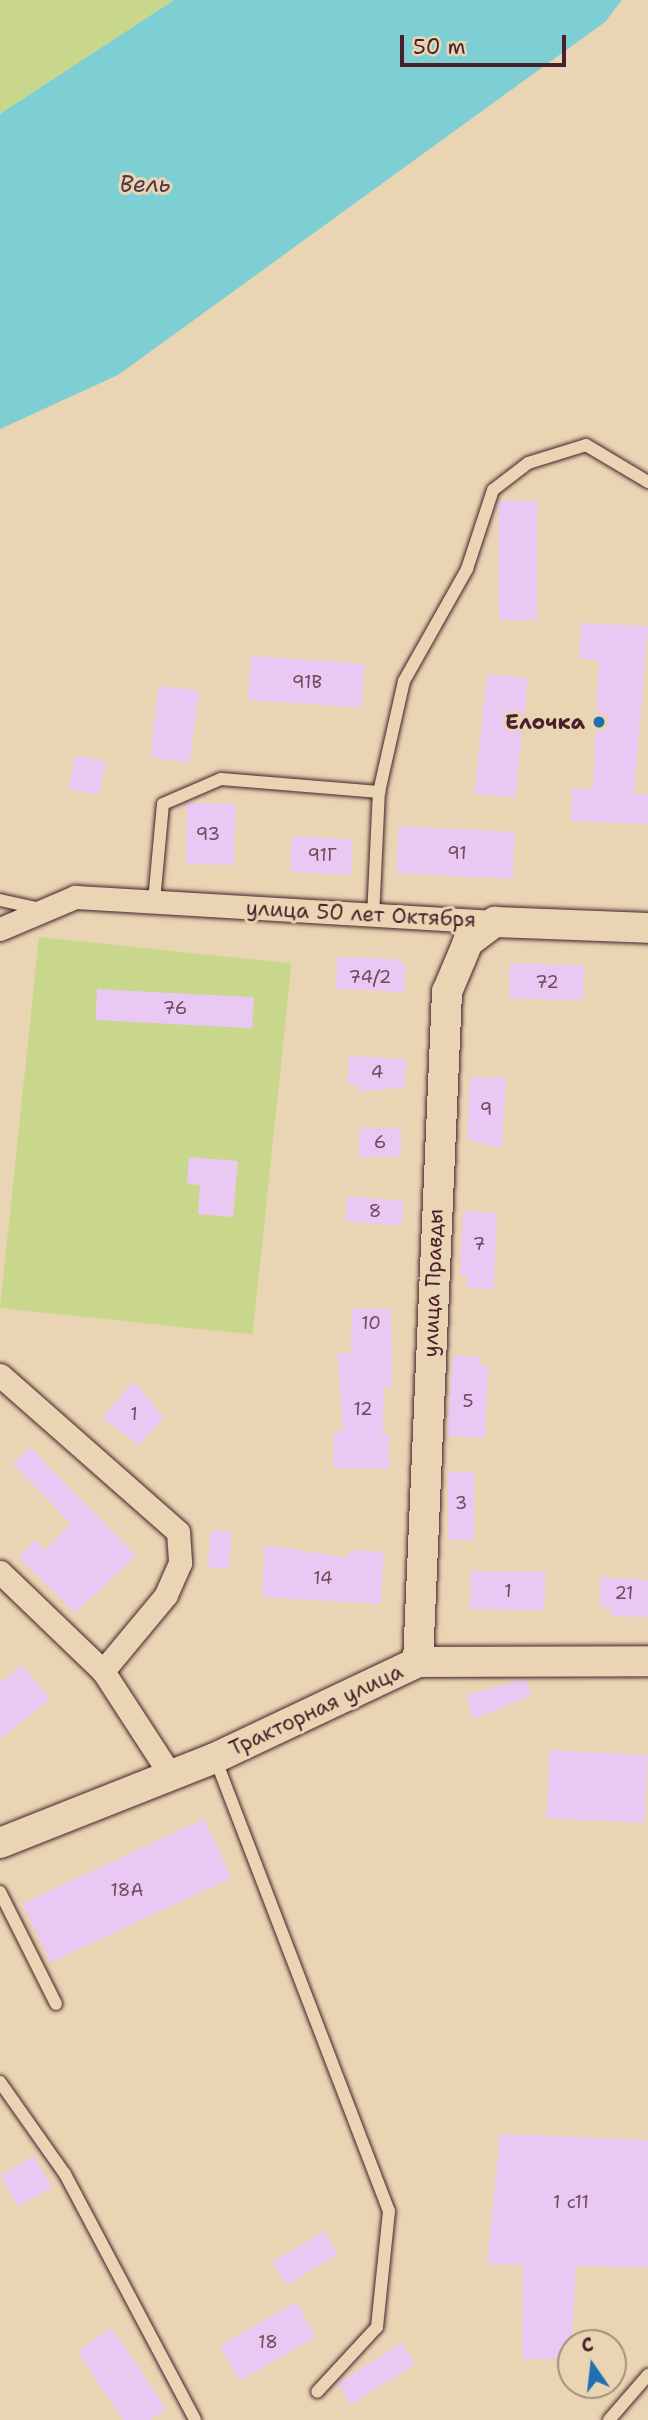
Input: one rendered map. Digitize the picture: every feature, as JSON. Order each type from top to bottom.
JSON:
[{"type":"street","name":"улица 50 лет Октября","points":[[41,909],[75,897],[373,917],[648,928]]},
{"type":"street","points":[[0,929],[41,909]]},
{"type":"street","name":"улица Правды","points":[[418,1662],[447,992],[468,942],[495,922]]},
{"type":"street","points":[[0,1375],[178,1532],[180,1563],[166,1595],[103,1671]]},
{"type":"street","points":[[0,1572],[103,1671],[170,1774]]},
{"type":"street","name":"Тракторная улица","points":[[0,1843],[215,1758],[418,1662],[648,1661]]},
{"type":"lane","points":[[373,917],[379,792],[404,681],[467,569],[493,490],[528,463],[586,445],[648,482]]},
{"type":"lane","points":[[154,901],[163,804],[221,779],[379,792]]},
{"type":"lane","points":[[0,900],[41,909]]},
{"type":"lane","points":[[215,1758],[389,2211],[377,2327],[317,2392]]},
{"type":"lane","points":[[0,1892],[56,2004]]},
{"type":"lane","points":[[0,2082],[65,2174],[195,2420]]},
{"type":"lane","points":[[609,2420],[648,2375]]},
{"type":"green space","points":[[0,0],[174,0],[0,114]]},
{"type":"green space","points":[[39,937],[292,964],[253,1335],[0,1308]]},
{"type":"water","name":"Вель","points":[[174,0],[622,0],[605,22],[118,375],[0,429],[0,114]]},
{"type":"building","points":[[499,501],[537,501],[537,620],[499,620]]},
{"type":"building","points":[[581,623],[648,626],[634,794],[648,794],[648,824],[571,821],[572,788],[593,789],[599,660],[579,659]]},
{"type":"building","points":[[251,656],[365,664],[362,708],[248,700]]},
{"type":"building","points":[[487,674],[528,678],[515,798],[474,793]]},
{"type":"building","points":[[159,686],[199,691],[190,762],[150,757]]},
{"type":"building","points":[[76,755],[106,762],[99,795],[68,788]]},
{"type":"building","points":[[187,803],[235,804],[234,865],[186,864]]},
{"type":"building","points":[[399,826],[515,832],[512,879],[397,873]]},
{"type":"building","points":[[292,836],[353,839],[351,875],[290,872]]},
{"type":"building","points":[[337,957],[398,959],[405,964],[404,992],[336,989]]},
{"type":"building","points":[[510,963],[584,966],[583,1001],[509,998]]},
{"type":"building","points":[[97,989],[254,997],[252,1028],[95,1020]]},
{"type":"building","points":[[349,1056],[406,1059],[405,1087],[358,1092],[358,1085],[348,1085]]},
{"type":"building","points":[[470,1077],[506,1078],[502,1149],[467,1139]]},
{"type":"building","points":[[359,1128],[401,1128],[401,1157],[359,1157]]},
{"type":"building","points":[[189,1157],[238,1161],[233,1217],[198,1214],[200,1185],[187,1184]]},
{"type":"building","points":[[347,1196],[404,1201],[402,1226],[345,1221]]},
{"type":"building","points":[[463,1211],[497,1213],[494,1289],[467,1288],[467,1276],[460,1276]]},
{"type":"building","points":[[352,1308],[391,1309],[392,1388],[384,1387],[383,1434],[389,1435],[389,1469],[333,1468],[334,1431],[343,1431],[337,1353],[351,1353]]},
{"type":"building","points":[[453,1355],[481,1357],[480,1366],[488,1366],[485,1438],[447,1436]]},
{"type":"building","points":[[134,1381],[164,1418],[139,1445],[102,1418]]},
{"type":"building","points":[[30,1447],[136,1556],[75,1613],[18,1557],[35,1540],[45,1550],[71,1524],[13,1464]]},
{"type":"building","points":[[448,1472],[474,1472],[474,1540],[448,1540]]},
{"type":"building","points":[[211,1530],[232,1532],[229,1569],[208,1567]]},
{"type":"building","points":[[265,1545],[349,1558],[350,1550],[384,1552],[381,1604],[262,1597]]},
{"type":"building","points":[[471,1571],[545,1572],[544,1610],[470,1609]]},
{"type":"building","points":[[601,1577],[648,1580],[648,1617],[611,1616],[611,1607],[600,1607]]},
{"type":"building","points":[[22,1665],[50,1699],[0,1739],[0,1683]]},
{"type":"building","points":[[526,1679],[531,1696],[473,1719],[466,1695]]},
{"type":"building","points":[[550,1750],[648,1755],[644,1823],[546,1818]]},
{"type":"building","points":[[204,1819],[231,1878],[50,1962],[23,1904]]},
{"type":"building","points":[[500,2134],[648,2140],[648,2267],[576,2266],[573,2329],[557,2329],[557,2359],[522,2359],[523,2265],[487,2264]]},
{"type":"building","points":[[34,2156],[52,2187],[18,2207],[0,2176]]},
{"type":"building","points":[[324,2231],[338,2254],[286,2285],[273,2262]]},
{"type":"building","points":[[296,2302],[316,2337],[240,2381],[220,2346]]},
{"type":"building","points":[[112,2328],[166,2409],[150,2420],[123,2420],[77,2351]]},
{"type":"building","points":[[402,2343],[415,2364],[351,2404],[338,2383]]},
{"type":"place","name":"Елочка","points":[[599,722]]}]
